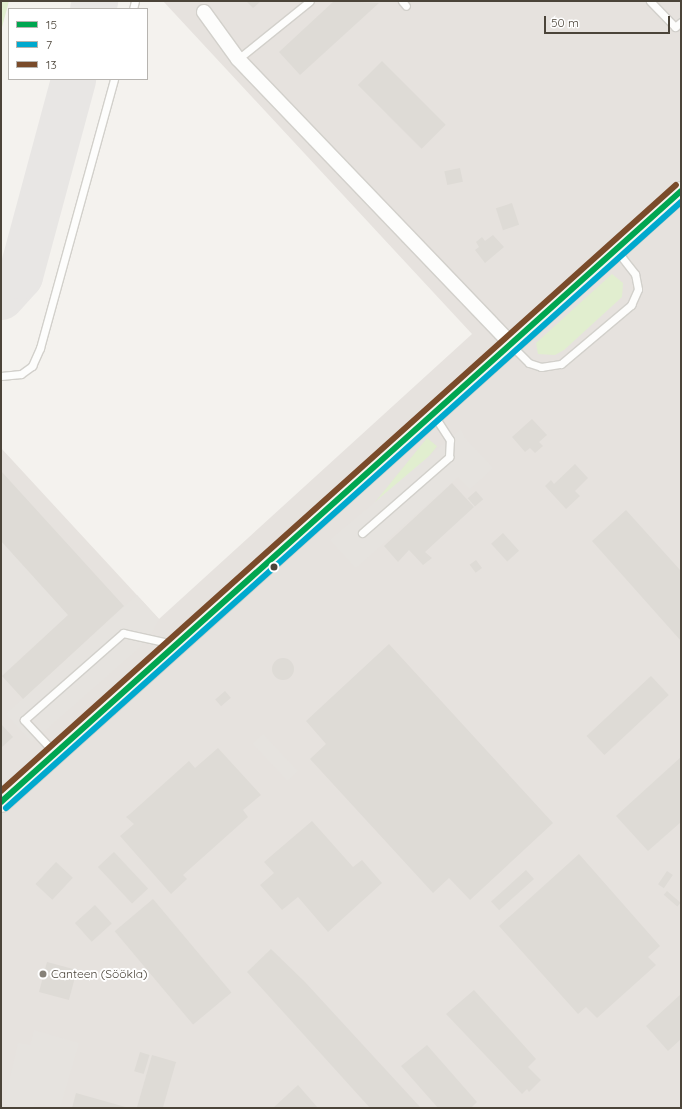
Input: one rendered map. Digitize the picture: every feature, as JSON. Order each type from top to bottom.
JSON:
[{"type":"main road","points":[[1,802],[681,192]]},
{"type":"street","points":[[204,12],[238,59],[511,344]]},
{"type":"lane","points":[[238,59],[310,1]]},
{"type":"lane","points":[[650,1],[675,27],[681,22]]},
{"type":"lane","points":[[1,376],[21,374],[32,366],[40,348],[114,80]]},
{"type":"lane","points":[[511,344],[528,363],[541,367],[561,364],[631,305],[638,289],[635,274],[616,250]]},
{"type":"lane","points":[[362,533],[449,457],[450,440],[433,414]]},
{"type":"lane","points":[[54,753],[24,720],[123,633],[175,645]]},
{"type":"shaded area","points":[[163,1],[681,1],[681,1108],[1,1108],[1,448],[159,619],[472,334]]},
{"type":"shaded area","points":[[461,429],[464,437],[493,468],[470,489],[458,477],[356,568],[330,540]]},
{"type":"shaded area","points":[[1,541],[68,615],[1,676]]},
{"type":"shaded area","points":[[137,595],[159,619],[148,640],[32,742],[6,714]]},
{"type":"shaded area","points":[[263,734],[298,771],[288,781],[253,744]]},
{"type":"shaded area","points":[[34,1030],[79,1043],[60,1108],[35,1103],[33,1108],[22,1108],[4,1104],[18,1043],[30,1045]]},
{"type":"green space","points":[[1,1],[9,1],[1,31]]},
{"type":"green space","points":[[612,274],[623,283],[622,297],[564,350],[555,355],[538,354],[536,343]]},
{"type":"green space","points":[[427,438],[437,446],[384,511],[374,503]]},
{"type":"building","points":[[246,1],[261,1],[253,8]]},
{"type":"building","points":[[334,1],[379,3],[300,75],[279,52]]},
{"type":"building","points":[[382,61],[446,125],[422,149],[358,85]]},
{"type":"building","points":[[460,168],[463,182],[447,185],[444,171]]},
{"type":"building","points":[[512,203],[519,225],[503,230],[496,208]]},
{"type":"building","points":[[493,235],[504,247],[485,263],[475,250],[479,247],[476,242],[482,237],[485,241]]},
{"type":"building","points":[[532,419],[547,435],[539,442],[543,446],[535,453],[530,448],[525,452],[512,437]]},
{"type":"building","points":[[575,464],[588,478],[575,491],[580,496],[566,509],[545,486],[551,480],[554,484]]},
{"type":"building","points":[[1,471],[124,606],[23,699],[2,676],[68,615],[1,541]]},
{"type":"building","points":[[452,483],[474,507],[425,552],[432,558],[423,565],[409,550],[398,562],[384,546]]},
{"type":"building","points":[[476,491],[483,499],[475,507],[468,498]]},
{"type":"building","points":[[626,510],[681,571],[681,641],[592,541]]},
{"type":"building","points":[[503,533],[519,551],[507,562],[491,544]]},
{"type":"building","points":[[476,560],[482,568],[476,573],[470,565]]},
{"type":"building","points":[[389,644],[553,823],[470,900],[449,878],[433,893],[310,759],[326,744],[306,721]]},
{"type":"building","points":[[283,658],[291,661],[294,669],[291,677],[283,680],[275,677],[272,669],[275,661]]},
{"type":"building","points":[[651,676],[669,695],[604,755],[587,736]]},
{"type":"building","points":[[225,691],[231,698],[221,706],[215,700]]},
{"type":"building","points":[[1,724],[13,737],[1,748]]},
{"type":"building","points":[[218,748],[261,795],[243,810],[248,817],[183,875],[187,879],[171,894],[120,836],[134,824],[126,817],[189,761],[195,768]]},
{"type":"building","points":[[681,757],[681,822],[648,851],[616,816]]},
{"type":"building","points":[[312,821],[353,867],[362,860],[382,883],[328,932],[298,897],[282,910],[260,885],[274,873],[264,862]]},
{"type":"building","points":[[114,852],[148,889],[132,904],[98,867]]},
{"type":"building","points":[[579,854],[660,946],[648,957],[656,965],[597,1018],[586,1007],[578,1014],[499,926]]},
{"type":"building","points":[[56,862],[73,878],[52,900],[36,884]]},
{"type":"building","points":[[526,870],[534,879],[499,910],[491,901]]},
{"type":"building","points":[[667,871],[673,875],[664,888],[658,884]]},
{"type":"building","points":[[667,891],[681,903],[677,907],[664,895]]},
{"type":"building","points":[[153,899],[231,992],[193,1025],[115,931]]},
{"type":"building","points":[[95,905],[112,924],[92,942],[75,923]]},
{"type":"building","points":[[271,949],[305,982],[421,1108],[370,1108],[247,972]]},
{"type":"building","points":[[47,962],[77,970],[69,1000],[39,992]]},
{"type":"building","points":[[474,990],[536,1059],[528,1067],[541,1080],[529,1092],[527,1089],[522,1094],[446,1014]]},
{"type":"building","points":[[681,994],[681,1039],[668,1051],[646,1026]]},
{"type":"building","points":[[427,1045],[477,1102],[471,1108],[438,1108],[401,1066]]},
{"type":"building","points":[[140,1052],[150,1055],[144,1074],[134,1071]]},
{"type":"building","points":[[152,1055],[176,1062],[163,1108],[137,1108]]},
{"type":"building","points":[[298,1085],[318,1108],[273,1108]]},
{"type":"building","points":[[76,1093],[129,1108],[72,1108]]},
{"type":"taxiway","points":[[92,8],[95,1]]},
{"type":"taxiway","points":[[1,297],[20,276],[73,80]]},
{"type":"transit line","name":"13","points":[[1,791],[676,185]]},
{"type":"transit line","name":"15","points":[[1,802],[681,191]]},
{"type":"transit line","name":"7","points":[[6,808],[681,202]]},
{"type":"place","name":"Canteen (Söökla)","points":[[43,974]]}]
